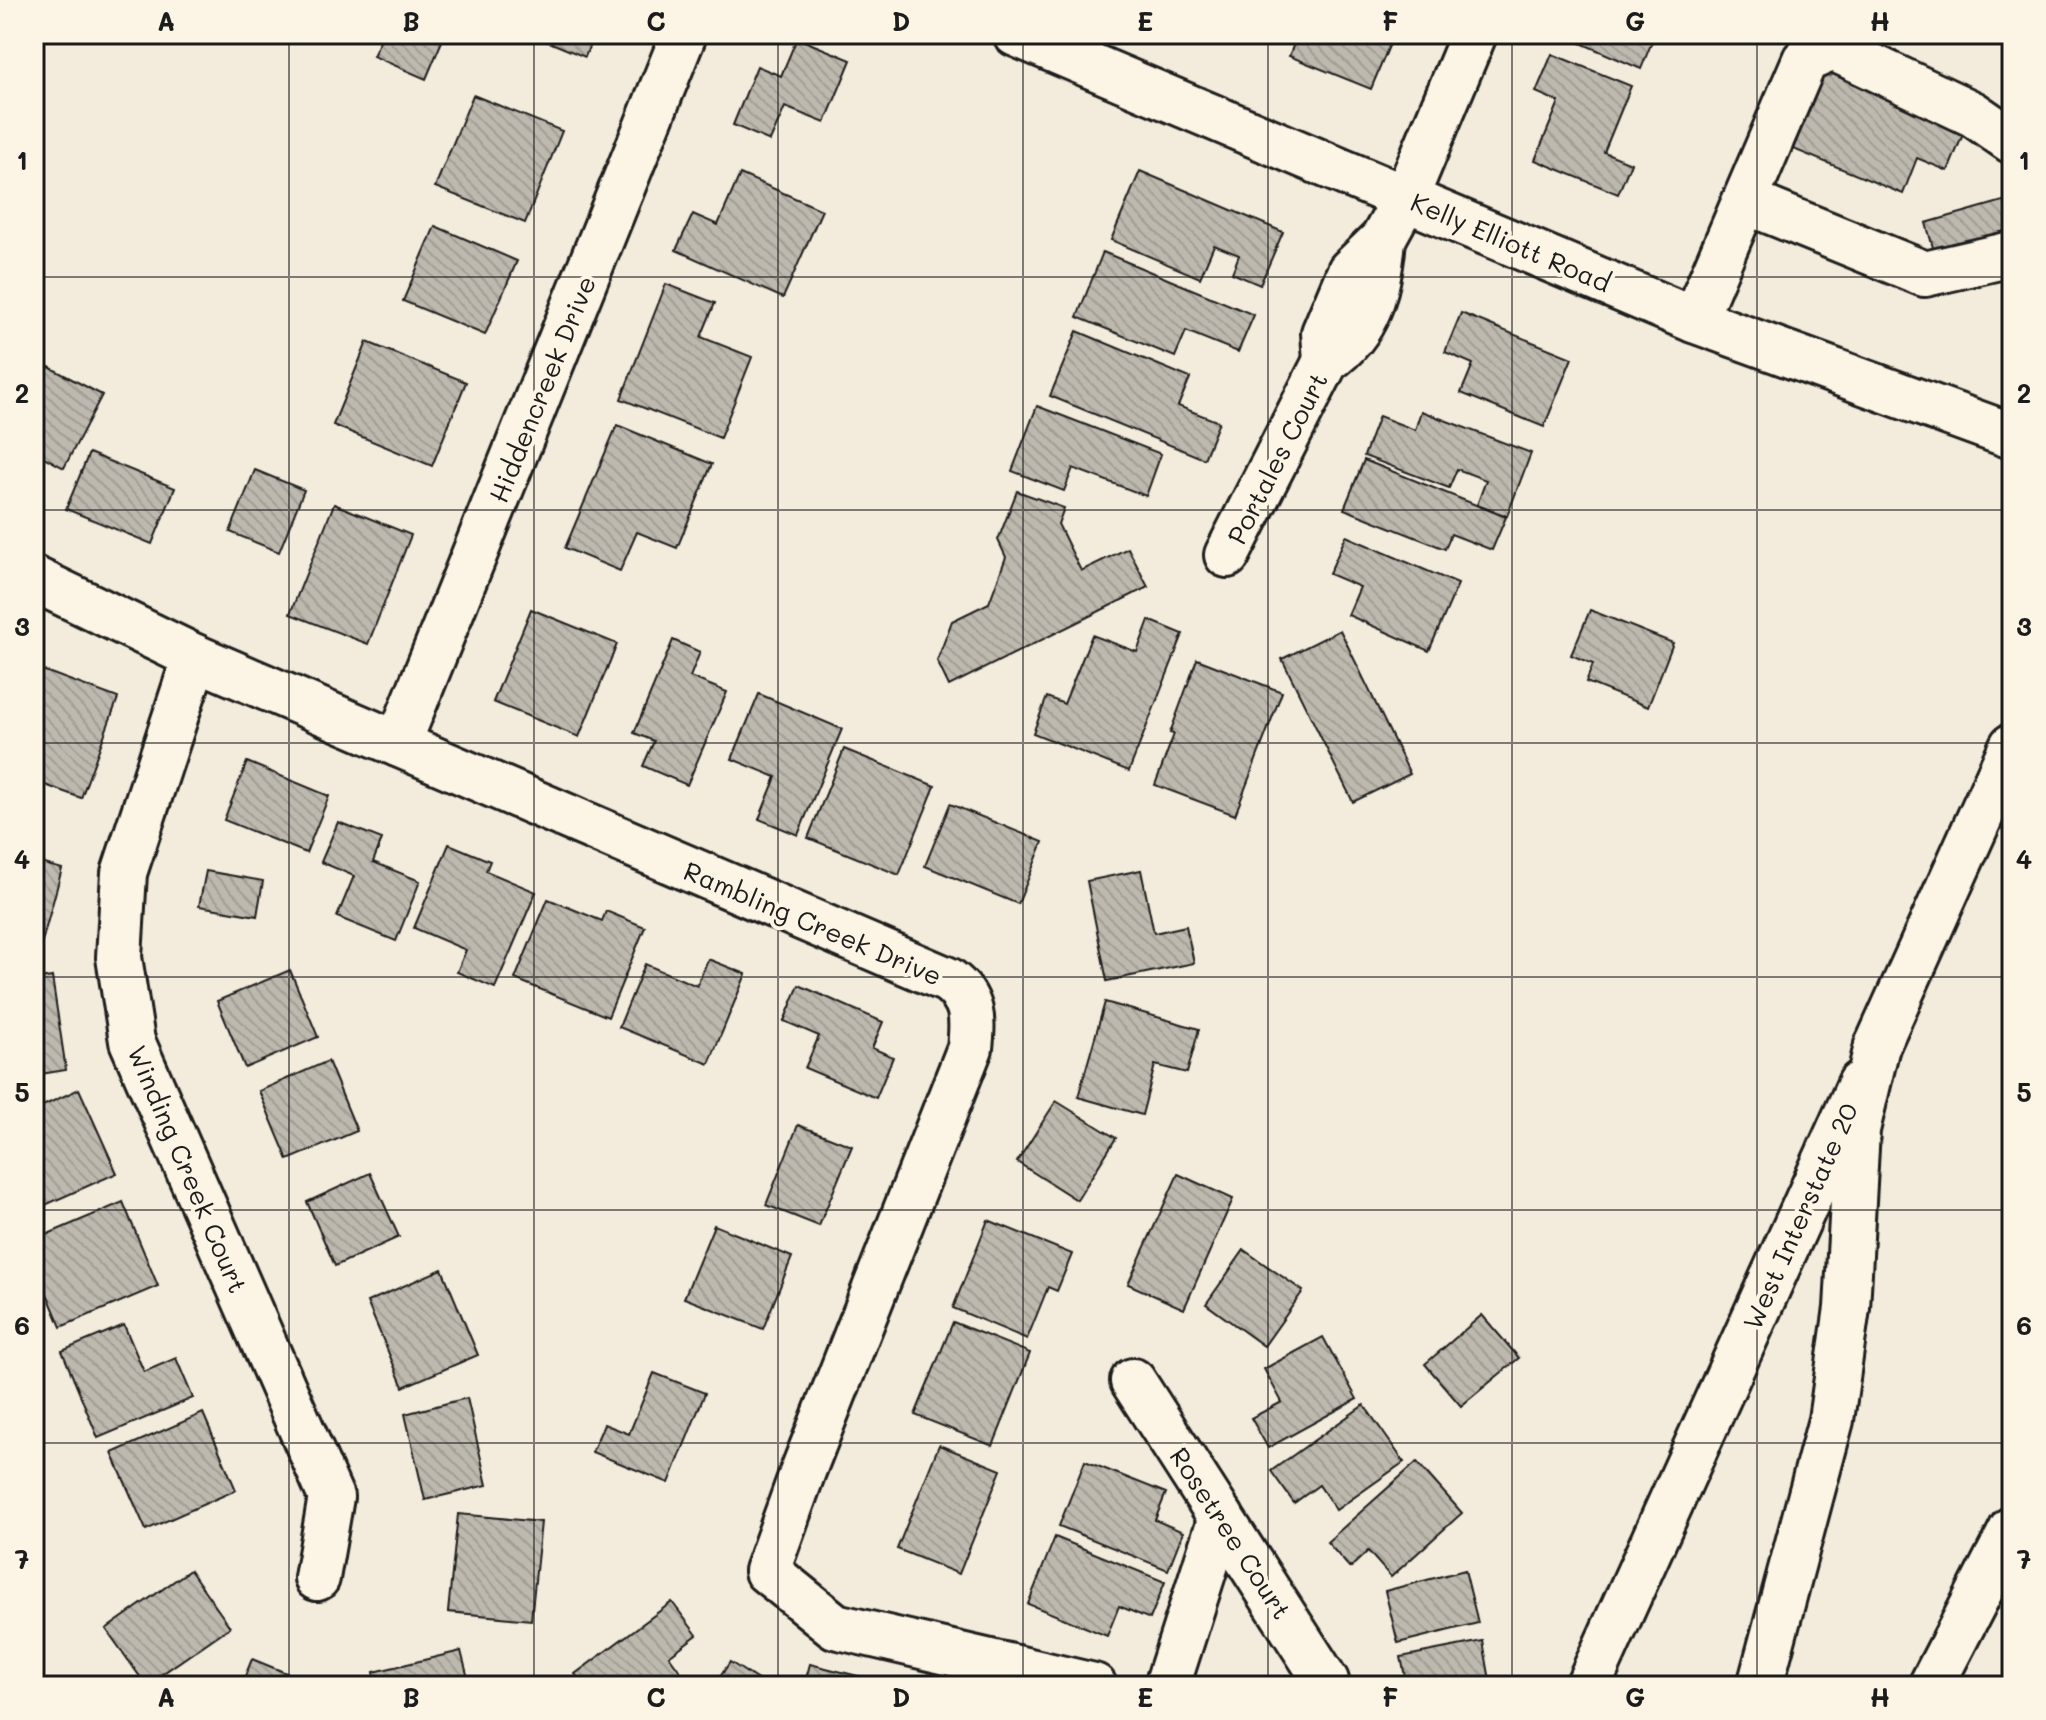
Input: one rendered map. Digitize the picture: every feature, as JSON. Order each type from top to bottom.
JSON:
[{"type":"main road","name":"Hiddencreek Drive","points":[[398,744],[684,34]]},
{"type":"main road","name":"Kelly Elliott Road","points":[[1016,34],[1694,320],[2012,436]]},
{"type":"main road","name":"Portales Court","points":[[1227,555],[1326,361],[1324,333],[1350,271],[1383,239],[1406,197],[1474,34]]},
{"type":"main road","points":[[1694,320],[1805,60],[1833,48],[1973,114],[2012,141]]},
{"type":"main road","points":[[1745,201],[1925,274],[2012,254]]},
{"type":"main road","name":"Rambling Creek Drive","points":[[34,579],[195,657],[948,980],[960,989],[974,1014],[970,1048],[788,1510],[767,1571],[835,1626],[1094,1686]]},
{"type":"main road","name":"Winding Creek Court","points":[[195,657],[124,873],[119,957],[132,1041],[331,1497],[317,1578]]},
{"type":"main road","name":"West Interstate 20","points":[[1588,1686],[2012,746]]},
{"type":"main road","points":[[1760,1686],[1831,1420],[1847,1308],[1857,1130],[1877,1046]]},
{"type":"main road","name":"Rosetree Court","points":[[1133,1381],[1326,1681],[1326,1686]]},
{"type":"main road","points":[[1167,1686],[1221,1517]]},
{"type":"main road","points":[[1931,1686],[2012,1529]]},
{"type":"building","points":[[383,34],[445,34],[426,79],[373,56]]},
{"type":"building","points":[[530,34],[594,34],[585,57]]},
{"type":"building","points":[[1298,34],[1394,34],[1371,89],[1289,56]]},
{"type":"building","points":[[1560,34],[1655,34],[1641,69]]},
{"type":"building","points":[[797,38],[851,60],[825,123],[785,107],[770,141],[733,125],[757,66],[781,76]]},
{"type":"building","points":[[1552,54],[1631,86],[1604,152],[1631,163],[1618,194],[1535,160],[1559,102],[1536,92]]},
{"type":"building","points":[[1825,64],[1968,122],[1948,171],[1917,158],[1903,194],[1791,148]]},
{"type":"building","points":[[473,95],[562,131],[525,223],[435,187]]},
{"type":"building","points":[[1140,171],[1283,232],[1260,285],[1232,273],[1239,255],[1214,245],[1200,278],[1111,240]]},
{"type":"building","points":[[740,174],[822,210],[783,298],[676,250],[693,214],[718,225]]},
{"type":"building","points":[[2010,199],[2012,229],[1934,251],[1926,223]]},
{"type":"building","points":[[435,226],[517,261],[485,335],[403,301]]},
{"type":"building","points":[[1103,252],[1254,315],[1238,352],[1186,331],[1175,357],[1077,317]]},
{"type":"building","points":[[666,284],[715,303],[701,337],[752,357],[720,438],[621,399]]},
{"type":"building","points":[[1461,313],[1572,358],[1544,427],[1461,393],[1473,364],[1445,352]]},
{"type":"building","points":[[1077,331],[1190,378],[1178,406],[1219,422],[1204,459],[1050,396]]},
{"type":"building","points":[[367,342],[466,382],[432,466],[333,425]]},
{"type":"building","points":[[34,359],[102,395],[64,468],[34,452]]},
{"type":"building","points":[[1037,406],[1161,454],[1146,496],[1073,468],[1064,491],[1012,471]]},
{"type":"building","points":[[1421,411],[1531,453],[1507,516],[1477,505],[1486,480],[1457,469],[1449,488],[1364,456],[1379,416],[1415,430]]},
{"type":"building","points":[[617,425],[712,464],[677,548],[637,532],[620,571],[565,548]]},
{"type":"building","points":[[89,453],[175,488],[152,544],[66,509]]},
{"type":"building","points":[[1364,460],[1506,517],[1492,550],[1451,534],[1445,549],[1344,509]]},
{"type":"building","points":[[255,470],[304,490],[279,552],[230,532]]},
{"type":"building","points":[[1017,491],[1064,508],[1058,524],[1081,571],[1128,548],[1148,587],[949,686],[937,661],[952,621],[989,603],[1006,557],[998,540]]},
{"type":"building","points":[[334,504],[411,535],[368,644],[290,614]]},
{"type":"building","points":[[1346,536],[1458,584],[1429,651],[1348,615],[1360,587],[1329,574]]},
{"type":"building","points":[[531,609],[617,644],[579,737],[493,702]]},
{"type":"building","points":[[1590,610],[1673,643],[1648,707],[1586,682],[1593,664],[1571,655]]},
{"type":"building","points":[[1149,620],[1183,634],[1129,771],[1033,733],[1047,697],[1064,704],[1092,635],[1137,652]]},
{"type":"building","points":[[1340,630],[1410,774],[1353,802],[1282,659]]},
{"type":"building","points":[[673,640],[700,652],[690,677],[727,692],[687,785],[643,766],[654,741],[634,733]]},
{"type":"building","points":[[1197,659],[1282,692],[1235,815],[1155,785]]},
{"type":"building","points":[[34,667],[118,698],[81,798],[34,781]]},
{"type":"building","points":[[759,694],[842,729],[798,835],[759,819],[776,777],[732,759]]},
{"type":"building","points":[[844,749],[935,786],[899,875],[808,838]]},
{"type":"building","points":[[247,762],[329,796],[306,853],[224,820]]},
{"type":"building","points":[[950,804],[1043,842],[1018,904],[925,866]]},
{"type":"building","points":[[338,822],[382,839],[373,862],[420,881],[396,941],[337,917],[354,876],[321,862]]},
{"type":"building","points":[[449,844],[490,861],[486,871],[536,892],[495,988],[457,972],[466,950],[414,928]]},
{"type":"building","points":[[34,861],[62,869],[42,942],[34,940]]},
{"type":"building","points":[[1141,870],[1154,933],[1186,926],[1194,963],[1107,981],[1087,881]]},
{"type":"building","points":[[206,871],[263,881],[257,916],[199,906]]},
{"type":"building","points":[[548,899],[602,921],[606,911],[645,927],[608,1017],[515,979]]},
{"type":"building","points":[[708,959],[746,974],[709,1064],[619,1027],[645,964],[697,986]]},
{"type":"building","points":[[290,970],[318,1037],[245,1068],[217,1001]]},
{"type":"building","points":[[52,977],[66,1070],[34,1075],[34,980]]},
{"type":"building","points":[[799,985],[883,1022],[872,1048],[893,1057],[876,1098],[805,1068],[819,1036],[784,1021]]},
{"type":"building","points":[[1105,1002],[1199,1029],[1187,1073],[1155,1065],[1142,1115],[1078,1097]]},
{"type":"building","points":[[328,1061],[357,1131],[288,1160],[259,1091]]},
{"type":"building","points":[[79,1089],[117,1173],[34,1210],[34,1110]]},
{"type":"building","points":[[1056,1101],[1116,1138],[1077,1200],[1017,1162]]},
{"type":"building","points":[[798,1125],[852,1146],[819,1226],[766,1205]]},
{"type":"building","points":[[370,1173],[399,1237],[335,1266],[307,1202]]},
{"type":"building","points":[[1178,1174],[1233,1199],[1184,1309],[1128,1284]]},
{"type":"building","points":[[123,1202],[158,1286],[61,1327],[34,1263],[34,1240]]},
{"type":"building","points":[[988,1220],[1072,1254],[1057,1291],[1048,1287],[1027,1339],[953,1308]]},
{"type":"building","points":[[714,1225],[792,1257],[763,1329],[684,1298]]},
{"type":"building","points":[[1244,1250],[1303,1291],[1264,1346],[1206,1304]]},
{"type":"building","points":[[442,1269],[478,1355],[403,1387],[367,1302]]},
{"type":"building","points":[[1482,1315],[1519,1358],[1461,1406],[1425,1364]]},
{"type":"building","points":[[953,1322],[1030,1353],[993,1446],[915,1415]]},
{"type":"building","points":[[124,1325],[144,1372],[176,1358],[193,1398],[98,1438],[62,1351]]},
{"type":"building","points":[[1323,1337],[1357,1399],[1268,1448],[1251,1418],[1282,1402],[1264,1369]]},
{"type":"building","points":[[654,1373],[705,1393],[669,1483],[592,1452],[604,1424],[629,1434]]},
{"type":"building","points":[[467,1398],[487,1485],[425,1500],[405,1414]]},
{"type":"building","points":[[1364,1405],[1404,1462],[1336,1510],[1319,1485],[1294,1503],[1271,1471]]},
{"type":"building","points":[[203,1413],[236,1490],[146,1530],[112,1453]]},
{"type":"building","points":[[939,1445],[1001,1470],[959,1574],[897,1549]]},
{"type":"building","points":[[1085,1461],[1166,1493],[1155,1520],[1183,1532],[1168,1570],[1059,1526]]},
{"type":"building","points":[[1417,1462],[1462,1513],[1391,1577],[1368,1551],[1350,1568],[1327,1542]]},
{"type":"building","points":[[458,1514],[541,1522],[531,1620],[448,1612]]},
{"type":"building","points":[[1055,1537],[1165,1582],[1150,1619],[1119,1606],[1107,1636],[1028,1604]]},
{"type":"building","points":[[190,1570],[230,1627],[146,1685],[106,1629]]},
{"type":"building","points":[[1465,1570],[1478,1623],[1398,1643],[1385,1591]]},
{"type":"building","points":[[672,1602],[697,1635],[669,1656],[685,1678],[674,1686],[584,1686],[575,1674]]},
{"type":"building","points":[[1483,1641],[1491,1686],[1407,1686],[1401,1657]]},
{"type":"building","points":[[461,1651],[470,1686],[377,1686],[374,1672]]},
{"type":"building","points":[[252,1659],[318,1686],[241,1686]]},
{"type":"building","points":[[730,1662],[767,1686],[714,1686]]},
{"type":"building","points":[[810,1664],[866,1678],[864,1686],[804,1686]]}]
